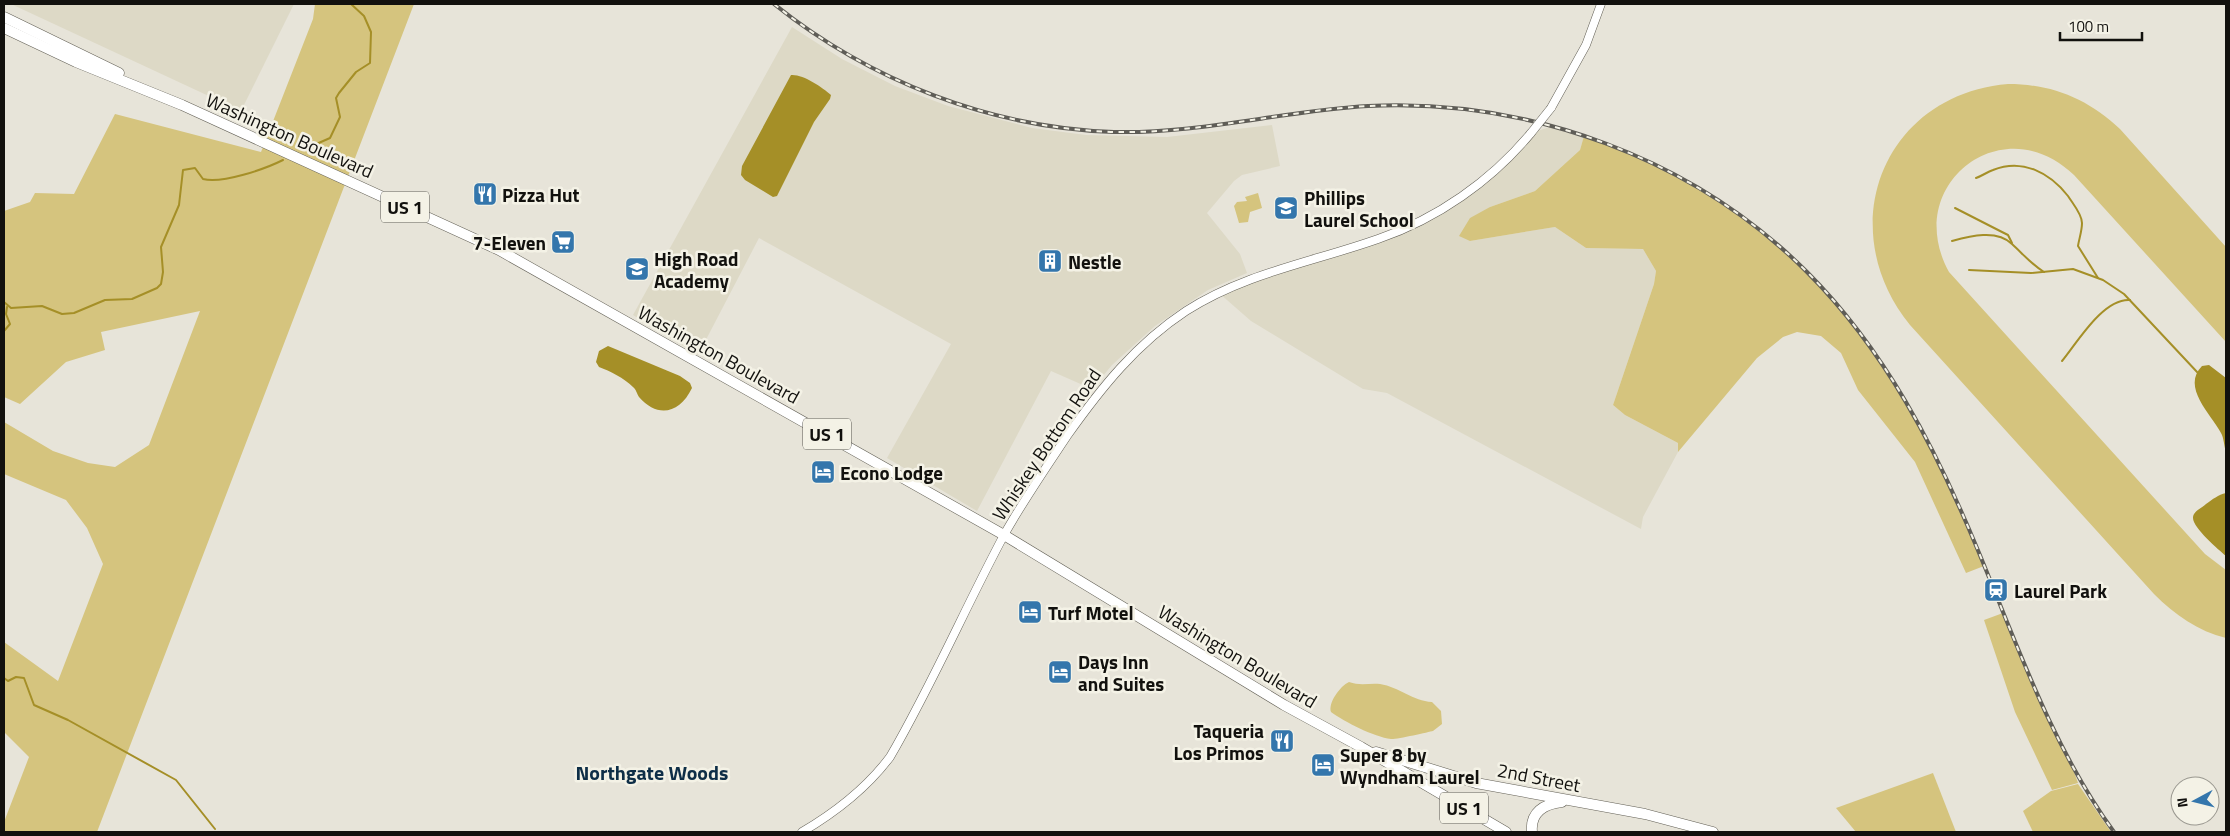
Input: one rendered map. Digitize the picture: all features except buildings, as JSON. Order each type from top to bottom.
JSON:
[{"type":"main road","name":"Washington Boulevard","points":[[4,17],[182,105],[499,250],[1004,535],[1284,705],[1362,747],[1506,832]]},
{"type":"main road","name":"Washington Boulevard","points":[[4,28],[76,62],[182,105]]},
{"type":"main road","name":"2nd Street","points":[[1362,747],[1476,782],[1645,814],[1713,832]]},
{"type":"main road","points":[[1532,832],[1534,816],[1541,808],[1551,803],[1570,800]]},
{"type":"street","name":"Whiskey Bottom Road","points":[[802,832],[830,816],[851,799],[869,783],[890,757],[1004,535],[1037,481],[1100,390],[1128,358],[1167,324],[1200,302],[1242,281],[1380,239],[1424,219],[1458,199],[1491,174],[1531,133],[1551,108],[1586,45],[1601,4]]},
{"type":"shaded area","points":[[11,4],[294,4],[241,111]]},
{"type":"shaded area","points":[[315,4],[414,4],[97,832],[4,832],[4,822],[29,757],[4,732],[4,642],[58,681],[103,564],[87,528],[66,500],[4,474],[4,422],[53,451],[88,463],[115,467],[149,445],[200,311],[101,332],[105,350],[66,362],[20,404],[4,397],[4,211],[30,202],[35,193],[74,194],[115,114],[261,152],[313,19]]},
{"type":"shaded area","points":[[792,27],[842,59],[895,86],[948,106],[1032,128],[1086,135],[1167,137],[1272,125],[1280,166],[1242,175],[1234,181],[1207,213],[1240,254],[1247,273],[1208,290],[1155,326],[1112,365],[1092,389],[1051,371],[977,511],[887,458],[951,344],[759,238],[698,355],[633,315]]},
{"type":"shaded area","points":[[791,75],[807,79],[831,95],[814,122],[777,196],[773,197],[745,180],[741,175],[742,166]]},
{"type":"shaded area","points":[[2008,84],[2054,90],[2082,102],[2108,118],[2226,247],[2226,342],[2074,175],[2046,156],[2018,149],[1991,152],[1967,165],[1949,185],[1938,210],[1938,240],[1949,272],[2205,554],[2226,570],[2226,638],[2196,627],[2170,609],[2154,594],[1910,325],[1887,288],[1875,248],[1874,209],[1882,173],[1901,140],[1929,113],[1964,94]]},
{"type":"shaded area","points":[[1553,126],[1584,136],[1580,150],[1535,191],[1490,207],[1470,241],[1555,227],[1586,248],[1643,249],[1656,271],[1654,284],[1613,405],[1625,415],[1678,443],[1678,452],[1643,517],[1641,529],[1387,393],[1363,389],[1251,321],[1219,293],[1390,235],[1457,199],[1531,133]]},
{"type":"shaded area","points":[[1584,136],[1669,172],[1708,195],[1746,221],[1815,281],[1846,315],[1874,351],[1907,401],[1948,482],[1984,566],[1966,573],[1915,462],[1858,390],[1841,353],[1821,336],[1797,332],[1783,337],[1757,358],[1678,452],[1678,443],[1625,415],[1613,405],[1654,284],[1656,271],[1643,249],[1586,248],[1555,227],[1470,241],[1459,236],[1470,218],[1490,207],[1535,191],[1580,150]]},
{"type":"shaded area","points":[[1258,193],[1262,208],[1250,212],[1248,222],[1239,223],[1234,206],[1237,202],[1247,201],[1245,197]]},
{"type":"shaded area","points":[[608,346],[680,376],[690,383],[692,388],[675,408],[661,410],[646,404],[634,388],[612,373],[599,367],[596,362],[599,351]]},
{"type":"shaded area","points":[[2209,365],[2226,378],[2226,452],[2222,435],[2196,391],[2196,374],[2202,366]]},
{"type":"shaded area","points":[[2226,493],[2226,556],[2202,533],[2193,518],[2194,513],[2216,497]]},
{"type":"shaded area","points":[[2003,613],[2028,674],[2068,755],[2078,783],[2052,790],[2015,712],[1984,620]]},
{"type":"shaded area","points":[[1349,682],[1380,684],[1432,702],[1441,711],[1442,724],[1433,731],[1394,739],[1384,738],[1360,729],[1331,712],[1331,704],[1336,695]]},
{"type":"shaded area","points":[[1933,773],[1956,832],[1856,832],[1836,808]]},
{"type":"shaded area","points":[[2078,784],[2111,832],[2033,832],[2023,811],[2051,791]]},
{"type":"waterway","points":[[305,149],[330,138],[340,117],[336,98],[356,72],[370,63],[371,32],[364,16],[351,4]]},
{"type":"waterway","points":[[4,302],[11,308],[42,306],[62,314],[74,313],[105,300],[132,299],[157,288],[161,284],[163,272],[161,247],[179,205],[183,170],[195,168],[203,179],[232,178],[283,160]]},
{"type":"waterway","points":[[1976,178],[1993,170],[2015,166],[2035,170],[2053,181],[2068,196],[2081,216],[2082,226],[2078,246],[2098,278]]},
{"type":"waterway","points":[[1955,208],[2008,235],[2012,243]]},
{"type":"waterway","points":[[1952,241],[1983,235],[1999,236],[2006,239],[2044,272]]},
{"type":"waterway","points":[[1969,270],[2031,273],[2073,269],[2103,280],[2124,294],[2198,373]]},
{"type":"waterway","points":[[2062,361],[2083,333],[2101,314],[2110,306],[2120,301],[2130,300]]},
{"type":"waterway","points":[[4,331],[10,324],[6,314],[7,307]]},
{"type":"waterway","points":[[4,678],[8,681],[16,677],[24,678],[34,705],[68,720],[176,780],[215,829]]},
{"type":"railway","points":[[774,4],[850,56],[891,77],[934,95],[978,110],[1022,121],[1068,129],[1146,132],[1368,106],[1428,106],[1488,113],[1548,125],[1605,143],[1660,167],[1713,197],[1762,232],[1807,272],[1861,334],[1906,401],[1961,510],[2037,694],[2054,730],[2072,765],[2114,832]]},
{"type":"place","name":"Pizza Hut","points":[[485,194]]},
{"type":"place","name":"Phillips Laurel School","points":[[1286,208]]},
{"type":"place","name":"7-Eleven","points":[[563,242]]},
{"type":"place","name":"Nestle","points":[[1050,261]]},
{"type":"place","name":"High Road Academy","points":[[637,269]]},
{"type":"place","name":"Econo Lodge","points":[[823,472]]},
{"type":"place","name":"Laurel Park","points":[[1996,590]]},
{"type":"place","name":"Turf Motel","points":[[1030,612]]},
{"type":"place","name":"Days Inn and Suites","points":[[1060,672]]},
{"type":"place","name":"Taqueria Los Primos","points":[[1282,741]]},
{"type":"place","name":"Super 8 by Wyndham Laurel","points":[[1323,765]]},
{"type":"district","name":"Northgate Woods","points":[[652,772]]}]
